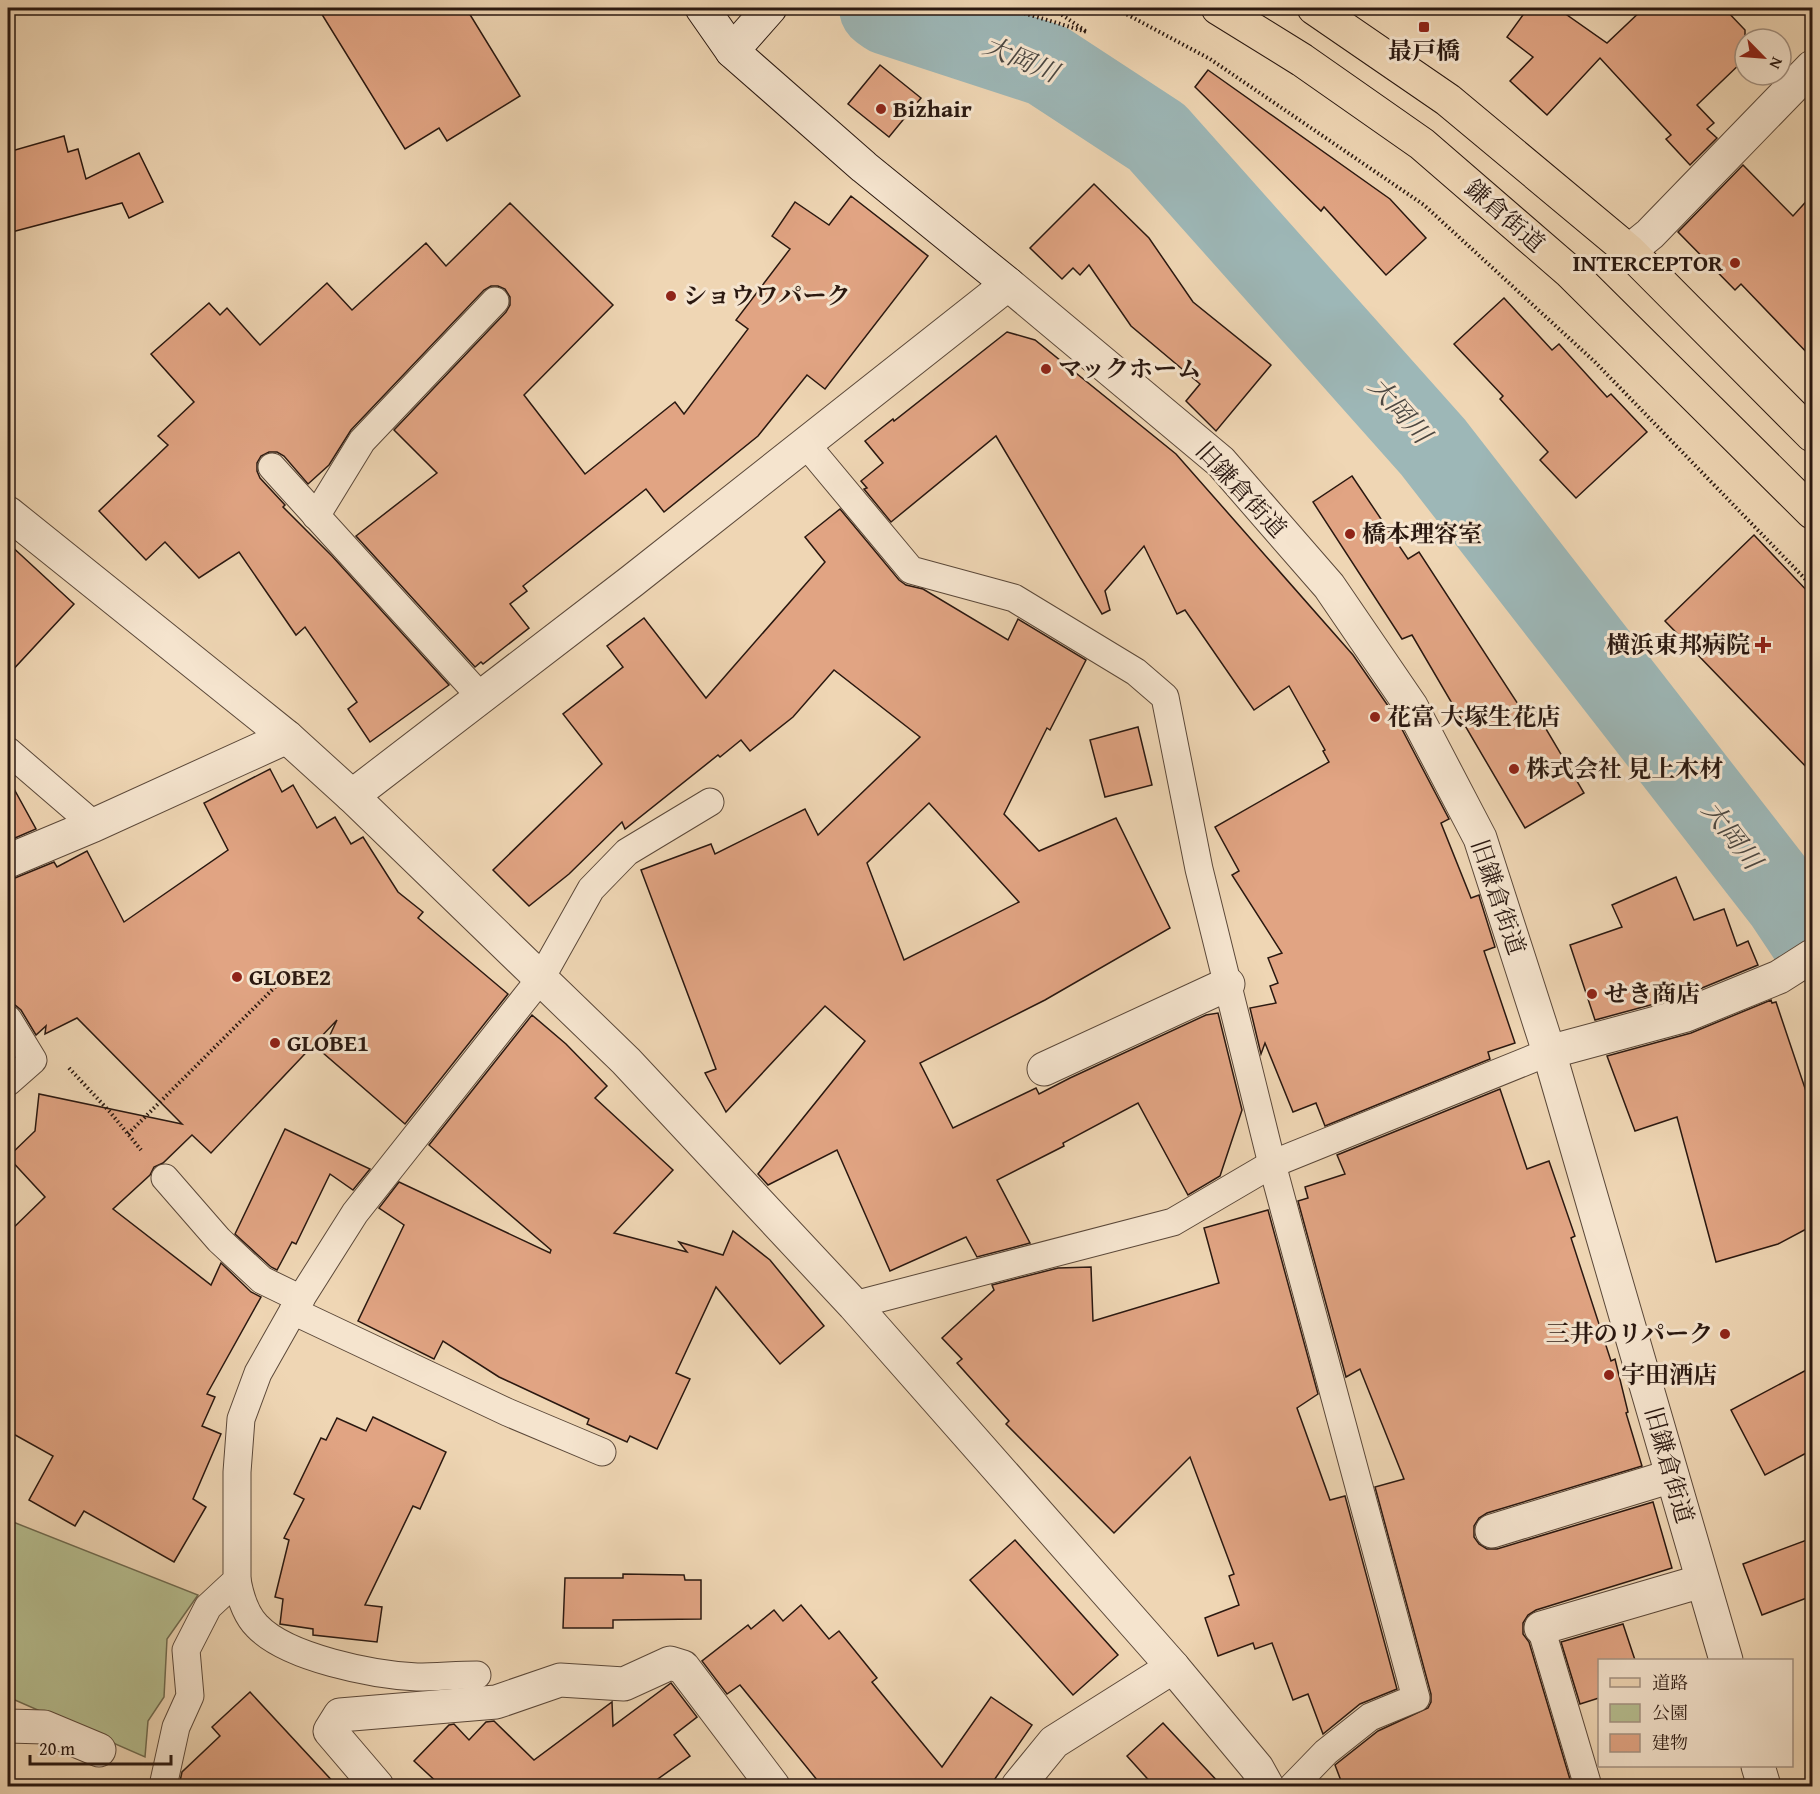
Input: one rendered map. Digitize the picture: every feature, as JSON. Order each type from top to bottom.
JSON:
[{"type":"main road","name":"鎌倉街道","points":[[1218,8],[1302,60],[1422,144],[1570,272],[1812,512]]},
{"type":"main road","points":[[1314,8],[1448,100],[1629,251],[1810,428]]},
{"type":"street","name":"旧鎌倉街道","points":[[702,8],[732,51],[864,167],[1221,462],[1329,586],[1411,706],[1480,838],[1549,1052],[1726,1659]]},
{"type":"street","points":[[732,51],[766,12]]},
{"type":"street","points":[[1629,251],[1650,234],[1812,68]]},
{"type":"street","points":[[352,796],[632,581],[1008,284]]},
{"type":"street","points":[[8,513],[287,737],[352,796],[626,1061],[854,1305],[1173,1667],[1257,1768],[1267,1786]]},
{"type":"street","points":[[8,861],[94,825],[287,737]]},
{"type":"street","points":[[1549,1052],[1686,1015],[1779,977],[1812,956]]},
{"type":"street","points":[[1044,1069],[1228,984]]},
{"type":"street","points":[[1492,1531],[1672,1476]]},
{"type":"street","points":[[1541,1628],[1702,1581]]},
{"type":"street","points":[[377,1786],[330,1731],[340,1715],[496,1702],[560,1680],[624,1684],[670,1663],[683,1667],[773,1786]]},
{"type":"street","points":[[1018,1786],[1054,1742],[1173,1667]]},
{"type":"street","points":[[8,1726],[44,1727],[99,1750]]},
{"type":"street","points":[[1758,1767],[1764,1786]]},
{"type":"lane","points":[[316,516],[362,441],[495,301]]},
{"type":"lane","points":[[805,443],[911,570],[1014,598],[1136,672],[1165,697],[1199,869],[1272,1164],[1416,1698],[1370,1717],[1326,1752],[1293,1786]]},
{"type":"lane","points":[[272,467],[481,698]]},
{"type":"lane","points":[[8,751],[94,825]]},
{"type":"lane","points":[[477,1675],[416,1677],[368,1670],[313,1658],[276,1642],[256,1625],[241,1599],[237,1580],[237,1472],[241,1419],[258,1373],[297,1305],[355,1213],[540,978],[591,890],[627,852],[710,802]]},
{"type":"lane","points":[[8,1019],[33,1060],[8,1082]]},
{"type":"lane","points":[[854,1305],[1173,1222],[1272,1164],[1549,1052]]},
{"type":"lane","points":[[165,1178],[219,1240],[262,1280],[297,1305],[507,1412],[602,1452]]},
{"type":"lane","points":[[163,1786],[176,1727],[190,1696],[186,1650],[208,1607],[237,1580]]},
{"type":"lane","points":[[1541,1628],[1588,1786]]},
{"type":"path","points":[[1007,8],[1087,32],[1053,8]]},
{"type":"path","points":[[1115,8],[1210,59],[1424,205],[1595,362],[1812,586]]},
{"type":"path","points":[[128,1134],[290,972]]},
{"type":"path","points":[[33,1060],[46,1057],[62,1060],[165,1178]]},
{"type":"green space","points":[[8,1520],[198,1595],[167,1639],[164,1697],[148,1721],[145,1757],[8,1697]]},
{"type":"building","points":[[318,8],[466,8],[520,96],[447,141],[439,128],[405,149]]},
{"type":"building","points":[[1528,8],[1557,8],[1607,43],[1644,8],[1724,8],[1742,27],[1733,27],[1733,70],[1697,105],[1714,123],[1707,129],[1717,138],[1690,165],[1666,139],[1671,135],[1600,58],[1547,115],[1510,81],[1533,57],[1507,37]]},
{"type":"building","points":[[880,65],[921,98],[889,137],[848,104]]},
{"type":"building","points":[[1208,70],[1390,199],[1426,238],[1386,275],[1324,207],[1321,211],[1195,87]]},
{"type":"building","points":[[64,136],[68,152],[78,149],[86,179],[139,153],[163,202],[129,218],[122,203],[8,233],[8,152]]},
{"type":"building","points":[[1743,165],[1793,216],[1812,195],[1812,358],[1741,284],[1735,290],[1678,232]]},
{"type":"building","points":[[1094,184],[1149,238],[1193,302],[1271,365],[1216,431],[1186,401],[1200,384],[1131,326],[1089,265],[1080,275],[1073,268],[1062,279],[1030,248]]},
{"type":"building","points":[[851,196],[928,256],[825,389],[807,375],[758,436],[664,512],[646,489],[523,586],[527,591],[510,604],[529,628],[483,664],[481,662],[475,667],[356,536],[437,473],[394,430],[506,312],[510,305],[510,297],[505,289],[491,286],[484,290],[351,430],[329,465],[308,484],[284,456],[277,452],[269,452],[261,456],[257,463],[260,478],[285,505],[283,507],[332,556],[449,685],[370,742],[348,709],[357,702],[305,627],[296,635],[239,552],[199,578],[165,542],[146,560],[99,511],[168,445],[158,436],[194,402],[151,354],[209,303],[220,315],[227,308],[260,345],[327,283],[352,310],[426,243],[446,266],[510,203],[613,305],[524,395],[585,474],[675,402],[684,414],[748,329],[736,320],[790,249],[772,236],[795,202],[829,225]]},
{"type":"building","points":[[1504,298],[1552,350],[1559,344],[1607,397],[1611,394],[1647,432],[1576,498],[1540,460],[1548,452],[1500,399],[1503,396],[1454,344]]},
{"type":"building","points":[[1007,332],[1035,340],[1176,454],[1353,655],[1395,716],[1449,819],[1441,823],[1471,898],[1479,895],[1495,947],[1484,951],[1515,1043],[1488,1052],[1490,1059],[1325,1126],[1316,1103],[1293,1112],[1265,1043],[1261,1054],[1250,1008],[1276,1003],[1270,986],[1278,983],[1268,958],[1282,953],[1232,875],[1239,871],[1215,827],[1329,762],[1323,751],[1325,750],[1289,686],[1254,710],[1185,610],[1177,614],[1144,546],[1105,591],[1110,610],[1102,614],[996,436],[891,522],[864,489],[867,488],[861,481],[883,463],[865,441]]},
{"type":"building","points":[[1352,476],[1408,559],[1419,552],[1527,718],[1536,712],[1584,793],[1525,828],[1412,635],[1402,639],[1313,502]]},
{"type":"building","points":[[840,509],[899,580],[906,585],[923,589],[1008,640],[1018,619],[1086,660],[1050,730],[1047,728],[1004,814],[1039,851],[1116,818],[1170,928],[1045,1000],[920,1063],[953,1128],[1036,1088],[1039,1094],[1206,1015],[1218,1013],[1242,1110],[1220,1176],[1188,1195],[1138,1103],[1063,1143],[1064,1146],[997,1180],[1030,1243],[977,1257],[966,1237],[890,1271],[837,1150],[768,1185],[758,1174],[865,1041],[825,1006],[726,1112],[705,1073],[716,1069],[641,870],[711,844],[715,854],[805,809],[818,835],[920,737],[834,670],[793,717],[750,751],[741,740],[720,757],[718,755],[625,829],[622,822],[569,874],[529,906],[493,870],[602,764],[563,714],[623,667],[607,646],[644,618],[706,698],[825,562],[805,537]],"holes":[[[929,803],[1019,902],[904,960],[867,863]]]},
{"type":"building","points":[[1754,535],[1812,596],[1812,773],[1665,621]]},
{"type":"building","points":[[8,543],[74,604],[8,675]]},
{"type":"building","points":[[1138,727],[1152,785],[1105,797],[1090,740]]},
{"type":"building","points":[[270,769],[282,792],[293,785],[317,828],[335,817],[351,844],[363,837],[398,892],[423,912],[418,918],[508,994],[405,1124],[322,1052],[337,1020],[211,1153],[192,1135],[163,1163],[154,1167],[150,1175],[113,1209],[211,1285],[221,1263],[251,1292],[261,1297],[207,1394],[215,1397],[202,1426],[221,1434],[193,1499],[206,1507],[174,1562],[84,1511],[75,1526],[29,1500],[53,1456],[8,1431],[8,1233],[45,1197],[8,1157],[35,1131],[39,1094],[182,1124],[77,1018],[45,1034],[46,1026],[36,1035],[21,1010],[8,1003],[8,879],[54,862],[57,867],[87,851],[124,922],[228,850],[204,803]]},
{"type":"building","points":[[8,778],[36,829],[8,841]]},
{"type":"building","points":[[1676,877],[1694,920],[1724,909],[1737,946],[1748,941],[1758,965],[1680,997],[1595,1020],[1570,945],[1622,927],[1612,905]]},
{"type":"building","points":[[1771,1000],[1772,1003],[1776,1002],[1812,1109],[1812,1226],[1778,1244],[1716,1262],[1677,1117],[1635,1131],[1607,1056],[1691,1033]]},
{"type":"building","points":[[532,1015],[566,1044],[607,1086],[595,1098],[673,1170],[614,1233],[687,1252],[679,1242],[723,1255],[733,1231],[770,1260],[824,1326],[780,1364],[716,1287],[676,1373],[690,1379],[657,1449],[630,1436],[627,1442],[587,1424],[589,1419],[499,1377],[443,1341],[434,1359],[358,1321],[404,1225],[379,1208],[399,1182],[550,1253],[551,1250],[429,1145]]},
{"type":"building","points":[[1500,1089],[1527,1169],[1549,1161],[1575,1236],[1571,1238],[1611,1361],[1615,1359],[1628,1412],[1626,1413],[1642,1466],[1487,1513],[1479,1518],[1474,1526],[1474,1537],[1487,1549],[1497,1549],[1653,1502],[1672,1568],[1536,1610],[1528,1615],[1523,1623],[1523,1634],[1529,1642],[1572,1786],[1343,1786],[1335,1765],[1378,1731],[1428,1708],[1431,1694],[1375,1487],[1404,1479],[1360,1369],[1346,1377],[1298,1201],[1308,1198],[1305,1187],[1345,1174],[1337,1155]]},
{"type":"building","points":[[285,1129],[370,1169],[353,1190],[330,1174],[296,1244],[292,1242],[277,1270],[235,1234]]},
{"type":"building","points":[[1268,1210],[1318,1394],[1297,1408],[1330,1500],[1345,1496],[1397,1689],[1360,1704],[1323,1734],[1308,1694],[1293,1700],[1272,1643],[1255,1649],[1253,1643],[1218,1656],[1205,1618],[1239,1605],[1229,1576],[1234,1574],[1190,1457],[1114,1533],[1006,1424],[1009,1421],[957,1363],[962,1359],[942,1338],[994,1290],[992,1285],[1058,1268],[1091,1267],[1093,1321],[1219,1283],[1204,1228]]},
{"type":"building","points":[[1812,1367],[1812,1450],[1765,1475],[1731,1410]]},
{"type":"building","points":[[373,1417],[446,1452],[420,1509],[413,1506],[365,1605],[382,1607],[377,1642],[313,1635],[313,1629],[280,1624],[283,1599],[275,1597],[289,1540],[284,1538],[304,1499],[294,1494],[321,1438],[326,1440],[337,1418],[366,1431]]},
{"type":"building","points":[[1812,1538],[1812,1596],[1762,1615],[1743,1564]]},
{"type":"building","points":[[1015,1540],[1118,1655],[1073,1695],[970,1580]]},
{"type":"building","points":[[623,1574],[684,1575],[685,1580],[701,1580],[701,1619],[613,1620],[613,1628],[563,1628],[565,1578],[623,1578]]},
{"type":"building","points":[[801,1605],[829,1639],[839,1631],[877,1678],[872,1682],[942,1767],[991,1697],[1032,1725],[990,1786],[822,1786],[740,1685],[727,1694],[702,1661],[748,1625],[751,1629],[774,1610],[783,1621]]},
{"type":"building","points":[[1623,1624],[1635,1659],[1598,1659],[1598,1698],[1580,1704],[1561,1642]]},
{"type":"building","points":[[671,1683],[697,1717],[674,1735],[690,1756],[648,1786],[441,1786],[414,1761],[449,1725],[454,1724],[469,1740],[486,1722],[494,1721],[534,1760],[612,1702],[613,1726]]},
{"type":"building","points":[[250,1692],[337,1786],[179,1786],[182,1772],[220,1736],[212,1727]]},
{"type":"building","points":[[1163,1723],[1222,1786],[1154,1786],[1127,1756]]},
{"type":"waterway","name":"大岡川","points":[[881,8],[888,13],[1047,65],[1157,137],[1433,447],[1786,901],[1812,940]]},
{"type":"place","name":"最戸橋","points":[[1424,27]]},
{"type":"place","name":"Bizhair","points":[[881,109]]},
{"type":"place","name":"INTERCEPTOR","points":[[1735,263]]},
{"type":"place","name":"ショウワパーク","points":[[671,296]]},
{"type":"place","name":"マックホーム","points":[[1046,369]]},
{"type":"place","name":"橋本理容室","points":[[1350,534]]},
{"type":"place","name":"横浜東邦病院","points":[[1763,645]]},
{"type":"place","name":"花富 大塚生花店","points":[[1375,717]]},
{"type":"place","name":"株式会社 見上木材","points":[[1514,769]]},
{"type":"place","name":"GLOBE2","points":[[237,977]]},
{"type":"place","name":"せき商店","points":[[1592,994]]},
{"type":"place","name":"GLOBE1","points":[[275,1043]]},
{"type":"place","name":"三井のリパーク","points":[[1725,1334]]},
{"type":"place","name":"宇田酒店","points":[[1609,1375]]}]
